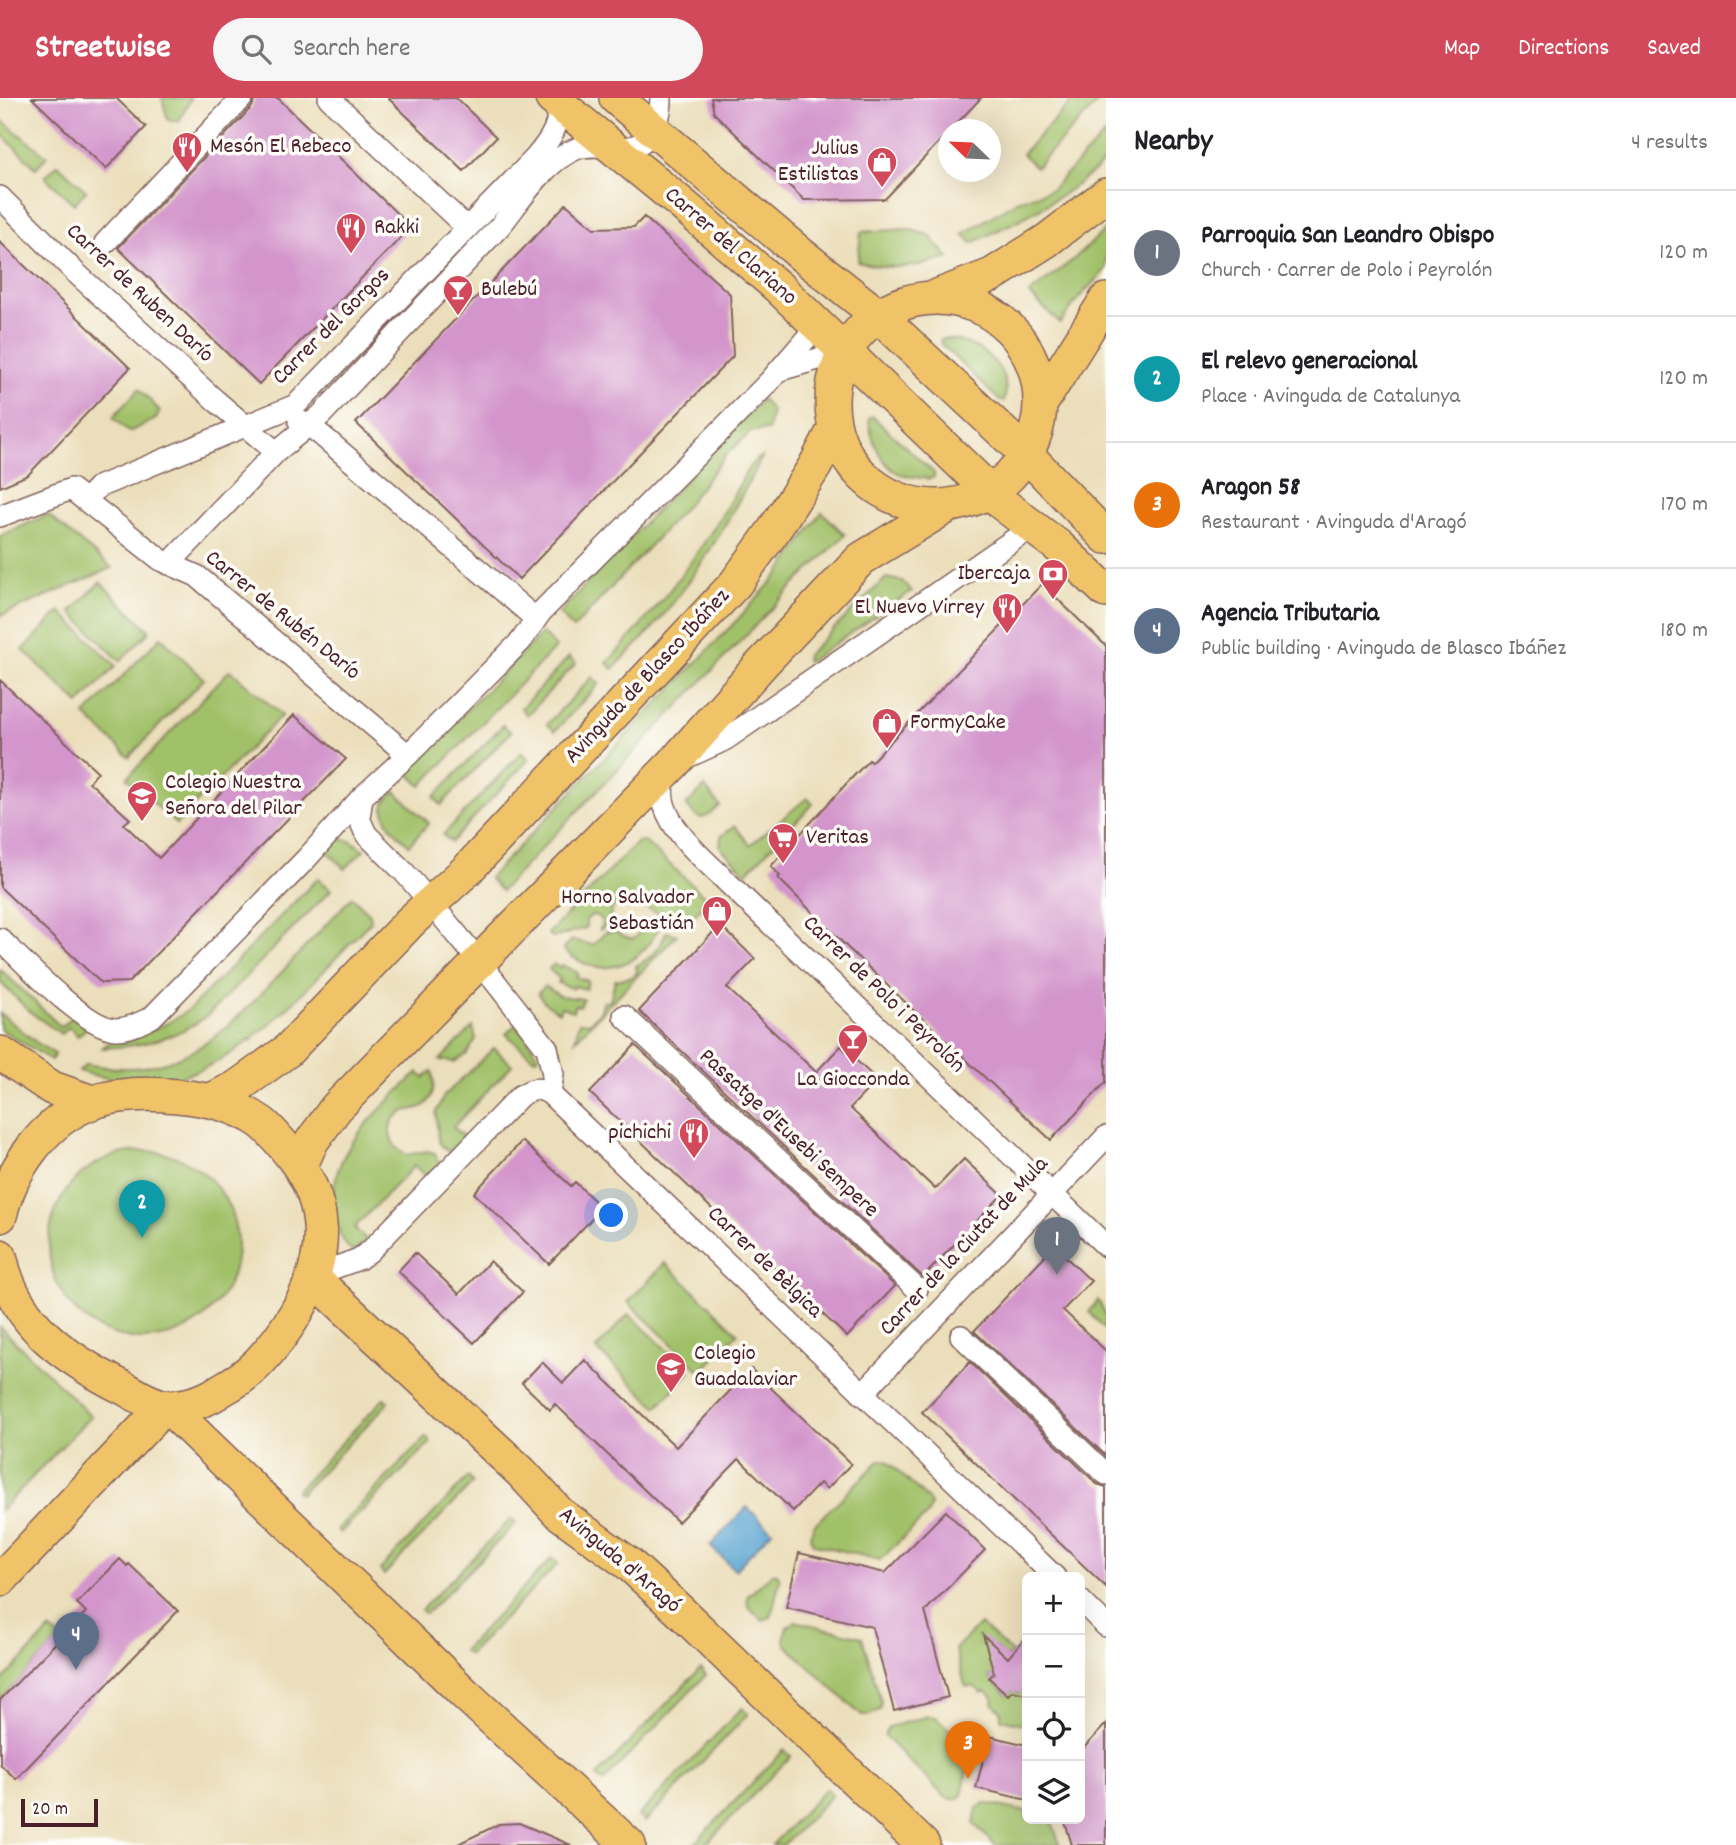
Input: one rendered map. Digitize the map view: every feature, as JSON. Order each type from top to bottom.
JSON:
[{"type":"main road","name":"Carrer del Clariano","points":[[616,98],[878,316],[1026,454],[1106,537]]},
{"type":"main road","name":"Carrer del Clariano","points":[[557,100],[818,325],[933,439],[1032,527],[1068,554],[1106,591]]},
{"type":"main road","points":[[948,506],[899,500],[877,488],[858,472],[835,428],[835,381],[846,351],[860,332],[878,316],[904,304],[932,298],[992,275],[1046,241],[1106,195]]},
{"type":"main road","points":[[300,1167],[312,1141],[336,1108],[673,764],[759,667],[861,559],[948,506],[974,499],[990,491],[1010,475],[1026,454],[1036,431],[1040,405],[1038,384],[1023,345],[993,315],[953,300],[932,298]]},
{"type":"main road","points":[[1040,405],[1106,300]]},
{"type":"main road","name":"Avinguda de Blasco Ibáñez","points":[[211,1100],[237,1087],[287,1051],[430,902],[466,871],[735,584],[774,530],[815,466],[835,428]]},
{"type":"main road","points":[[0,1053],[52,1088],[92,1102]]},
{"type":"main road","points":[[0,1580],[167,1407],[209,1397],[243,1377],[271,1349],[295,1315],[314,1277],[320,1248],[320,1222],[316,1200],[300,1167],[262,1124],[245,1113],[211,1100],[156,1094],[120,1096],[92,1102],[48,1129],[31,1150],[1,1201]]},
{"type":"main road","points":[[0,1256],[3,1271],[18,1303],[38,1330],[74,1362],[149,1401],[167,1407],[465,1694],[629,1845]]},
{"type":"main road","name":"Avinguda d'Aragó","points":[[314,1277],[520,1472],[559,1513],[629,1564],[923,1845]]},
{"type":"street","points":[[105,243],[242,98]]},
{"type":"street","points":[[329,98],[467,228]]},
{"type":"street","points":[[169,564],[276,453],[309,425],[500,225],[560,158],[576,149],[591,145],[633,148],[654,130],[661,113],[661,98]]},
{"type":"street","name":"Carrer del Gorgos","points":[[86,500],[98,487],[296,405],[535,158],[552,138],[557,125],[557,100]]},
{"type":"street","name":"Carrer de Ruben Darío","points":[[0,197],[76,273],[245,426]]},
{"type":"street","points":[[0,939],[80,1013],[103,1026],[114,1029],[134,1026],[152,1017],[306,859],[362,797],[408,755],[521,641],[536,619],[780,370],[818,325]]},
{"type":"street","points":[[780,370],[846,351]]},
{"type":"street","points":[[274,415],[286,416],[309,425],[536,619]]},
{"type":"street","points":[[245,426],[276,453]]},
{"type":"street","points":[[0,516],[71,489],[86,500]]},
{"type":"street","name":"Carrer de Rubén Darío","points":[[86,500],[169,564],[197,576],[408,755]]},
{"type":"street","points":[[673,764],[726,739],[1032,527]]},
{"type":"street","name":"Carrer de Polo i Peyrolón","points":[[673,764],[666,780],[662,801],[671,823],[728,883],[1106,1246]]},
{"type":"street","points":[[314,1277],[359,1259],[370,1251],[520,1096],[533,1088],[550,1094],[552,1074],[547,1048],[430,902],[366,834],[359,818],[362,797]]},
{"type":"street","name":"Passatge d'Eusebi Sempere","points":[[624,1016],[917,1289]]},
{"type":"street","name":"Carrer de Bèlgica","points":[[550,1094],[1050,1572]]},
{"type":"street","name":"Carrer de la Ciutat de Mula","points":[[862,1394],[1106,1137]]},
{"type":"street","points":[[961,1336],[1106,1475]]},
{"type":"street","points":[[1085,1605],[1106,1626]]},
{"type":"green space","points":[[162,98],[191,98],[179,121],[168,120]]},
{"type":"green space","points":[[1075,98],[1102,98],[1036,167],[1022,154]]},
{"type":"green space","points":[[0,119],[47,156],[36,168],[0,133]]},
{"type":"green space","points":[[1106,133],[1106,160],[1075,186],[1025,217],[972,243],[963,234],[1017,201],[1051,190]]},
{"type":"green space","points":[[58,164],[86,191],[74,204],[45,177]]},
{"type":"green space","points":[[907,229],[929,235],[949,258],[904,267],[858,262],[861,232]]},
{"type":"green space","points":[[1106,229],[1106,269],[1060,323],[1029,294],[1074,259]]},
{"type":"green space","points":[[942,339],[966,343],[989,356],[1003,376],[1006,388],[1004,401],[1000,401],[942,345]]},
{"type":"green space","points":[[139,389],[160,411],[156,419],[129,432],[113,417]]},
{"type":"green space","points":[[762,399],[772,411],[768,430],[752,431],[726,455],[681,512],[573,629],[559,613]]},
{"type":"green space","points":[[872,416],[934,473],[934,477],[929,479],[908,476],[890,468],[881,456],[871,433],[869,419]]},
{"type":"green space","points":[[762,457],[704,560],[656,624],[613,669],[607,663],[685,570],[719,521],[749,467]]},
{"type":"green space","points":[[822,512],[845,535],[501,891],[489,878],[739,618],[778,575]]},
{"type":"green space","points":[[48,515],[112,568],[0,616],[0,536]]},
{"type":"green space","points":[[886,578],[902,581],[912,591],[808,662],[807,655]]},
{"type":"green space","points":[[100,582],[150,631],[120,661],[71,612]]},
{"type":"green space","points":[[60,611],[116,666],[79,704],[23,650]]},
{"type":"green space","points":[[542,633],[556,647],[421,786],[407,772]]},
{"type":"green space","points":[[161,637],[204,679],[129,757],[85,715]]},
{"type":"green space","points":[[569,657],[576,663],[527,715],[521,708]]},
{"type":"green space","points":[[230,670],[282,715],[176,824],[127,778]]},
{"type":"green space","points":[[592,677],[599,684],[555,731],[547,724]]},
{"type":"green space","points":[[503,725],[511,732],[441,805],[434,797]]},
{"type":"green space","points":[[522,752],[529,759],[451,842],[443,835]]},
{"type":"green space","points":[[705,787],[720,806],[702,818],[686,805]]},
{"type":"green space","points":[[395,791],[429,823],[409,845],[391,827],[385,816],[384,803]]},
{"type":"green space","points":[[807,798],[813,804],[746,873],[720,847],[721,836],[735,826],[750,845]]},
{"type":"green space","points":[[338,839],[351,841],[364,850],[345,869],[326,850]]},
{"type":"green space","points":[[638,841],[646,843],[709,900],[685,925],[619,899],[607,923],[600,930],[602,921],[598,916],[592,915],[586,920],[586,928],[553,938],[548,934]]},
{"type":"green space","points":[[318,878],[331,890],[207,1016],[183,1030],[157,1040],[102,1048],[117,1039],[163,1025],[191,1008]]},
{"type":"green space","points":[[352,897],[370,914],[371,921],[288,1007],[240,1047],[216,1062],[178,1077],[135,1081],[106,1078],[79,1071],[86,1064],[118,1068],[146,1066],[172,1060],[195,1050],[237,1018]]},
{"type":"green space","points":[[648,924],[658,929],[650,943],[640,954],[616,966],[589,965],[563,949],[572,940],[593,945],[606,932],[616,932],[633,939]]},
{"type":"green space","points":[[666,932],[677,935],[575,1040],[579,1022],[589,1023],[601,1011],[603,1002],[610,1001],[615,980],[637,973],[636,966],[655,952]]},
{"type":"green space","points":[[554,964],[578,973],[576,977],[588,981],[586,989],[574,986],[573,989],[558,983],[560,979],[549,969]]},
{"type":"green space","points":[[0,969],[61,1027],[72,1016],[87,1027],[78,1036],[69,1027],[61,1034],[30,1012],[0,982]]},
{"type":"green space","points":[[545,986],[560,996],[583,999],[580,1006],[575,1005],[573,1011],[561,1007],[559,1012],[544,1002],[538,993]]},
{"type":"green space","points":[[0,1013],[55,1054],[51,1060],[0,1029]]},
{"type":"green space","points":[[516,1024],[539,1057],[533,1058],[506,1034]]},
{"type":"green space","points":[[473,1027],[476,1039],[467,1054],[454,1062],[440,1060]]},
{"type":"green space","points":[[494,1048],[512,1065],[453,1127],[467,1140],[452,1155],[440,1144],[436,1113],[444,1096]]},
{"type":"green space","points":[[432,1071],[431,1098],[424,1106],[405,1111],[396,1117],[392,1122],[390,1134],[395,1146],[406,1155],[427,1151],[435,1153],[440,1166],[428,1178],[414,1166],[354,1228],[368,1241],[352,1252],[338,1229],[335,1216],[334,1188],[342,1161],[363,1128],[418,1072],[424,1078]]},
{"type":"green space","points":[[143,1151],[179,1158],[209,1179],[230,1209],[237,1245],[230,1281],[209,1311],[179,1332],[143,1339],[107,1332],[77,1311],[56,1281],[49,1245],[56,1209],[77,1179],[107,1158]]},
{"type":"green space","points":[[665,1263],[738,1333],[701,1372],[628,1302]]},
{"type":"green space","points":[[1098,1300],[1106,1315],[1106,1330],[1089,1312]]},
{"type":"green space","points":[[629,1314],[690,1372],[657,1407],[596,1349]]},
{"type":"green space","points":[[0,1327],[91,1416],[0,1511]]},
{"type":"green space","points":[[384,1398],[389,1402],[300,1494],[296,1491]]},
{"type":"green space","points":[[426,1437],[431,1442],[340,1533],[337,1529]]},
{"type":"green space","points":[[880,1460],[887,1461],[929,1500],[931,1505],[928,1514],[880,1560],[814,1544],[810,1536],[814,1525]]},
{"type":"green space","points":[[468,1477],[473,1483],[384,1575],[380,1570]]},
{"type":"green space","points":[[511,1519],[516,1523],[426,1614],[421,1610]]},
{"type":"green space","points":[[552,1558],[558,1564],[468,1655],[463,1651]]},
{"type":"green space","points":[[773,1573],[780,1579],[771,1617],[762,1620],[748,1606],[747,1597]]},
{"type":"green space","points":[[795,1621],[862,1637],[881,1701],[880,1710],[862,1716],[786,1645],[784,1640],[787,1627]]},
{"type":"green space","points":[[980,1624],[1012,1653],[1008,1658],[994,1646],[994,1673],[989,1678],[1007,1695],[1012,1691],[1022,1693],[1022,1724],[1001,1719],[1001,1711],[986,1691],[982,1693],[974,1686],[965,1685],[955,1649]]},
{"type":"green space","points":[[50,1630],[60,1639],[0,1700],[0,1683]]},
{"type":"green space","points":[[700,1669],[706,1675],[603,1782],[597,1776]]},
{"type":"green space","points":[[742,1708],[748,1714],[645,1822],[638,1816]]},
{"type":"green space","points":[[928,1716],[936,1717],[971,1750],[962,1795],[956,1799],[945,1797],[885,1737],[889,1727]]},
{"type":"green space","points":[[784,1750],[791,1756],[705,1845],[693,1845]]},
{"type":"green space","points":[[826,1789],[832,1795],[784,1845],[772,1845]]},
{"type":"green space","points":[[985,1803],[1022,1811],[1022,1824],[1053,1824],[1060,1845],[995,1845],[974,1824],[977,1808]]},
{"type":"water","points":[[747,1507],[772,1531],[735,1570],[710,1546]]},
{"type":"building","points":[[32,98],[116,98],[146,127],[106,169]]},
{"type":"building","points":[[255,98],[278,98],[411,227],[259,384],[118,248],[252,107]]},
{"type":"building","points":[[388,98],[456,98],[496,137],[464,171]]},
{"type":"building","points":[[711,98],[981,98],[961,119],[938,119],[938,143],[885,199],[804,200],[714,113]]},
{"type":"building","points":[[566,204],[594,228],[634,227],[644,217],[730,294],[733,356],[519,579],[356,423]]},
{"type":"building","points":[[0,242],[130,368],[28,475],[0,487]]},
{"type":"building","points":[[1042,584],[1106,646],[1106,1082],[1051,1140],[848,948],[778,878],[780,876],[771,866],[869,760],[871,762]]},
{"type":"building","points":[[0,680],[98,772],[89,782],[130,819],[124,824],[159,858],[294,715],[346,759],[129,982],[101,983],[0,887]]},
{"type":"building","points":[[720,925],[755,959],[727,988],[816,1072],[841,1046],[877,1080],[850,1108],[935,1189],[964,1159],[1002,1195],[923,1277],[639,1011]]},
{"type":"building","points":[[635,1045],[895,1286],[847,1337],[590,1093]]},
{"type":"building","points":[[522,1141],[571,1186],[575,1182],[602,1208],[549,1264],[474,1193]]},
{"type":"building","points":[[1054,1246],[1091,1281],[1063,1310],[1106,1351],[1106,1456],[974,1331]]},
{"type":"building","points":[[415,1253],[459,1294],[490,1261],[523,1292],[474,1343],[398,1271]]},
{"type":"building","points":[[585,1360],[676,1447],[751,1369],[851,1464],[827,1489],[820,1483],[793,1511],[739,1459],[678,1522],[555,1404],[550,1410],[522,1383],[542,1362],[563,1383]]},
{"type":"building","points":[[970,1362],[1097,1484],[1106,1487],[1106,1587],[922,1412]]},
{"type":"building","points":[[946,1511],[985,1550],[925,1611],[948,1697],[894,1711],[872,1627],[786,1607],[799,1553],[885,1573]]},
{"type":"building","points":[[120,1559],[127,1566],[129,1564],[178,1611],[16,1779],[0,1764],[0,1700],[86,1612],[77,1603]]},
{"type":"building","points":[[983,1635],[1008,1658],[1022,1642],[1022,1693],[1012,1691],[1008,1695],[989,1678],[994,1673]]},
{"type":"building","points":[[1106,1724],[1106,1845],[1072,1845],[1066,1824],[1085,1824],[1085,1747]]},
{"type":"building","points":[[989,1736],[1022,1744],[1022,1799],[976,1788]]},
{"type":"building","points":[[519,1823],[571,1845],[456,1845],[499,1824]]},
{"type":"place","name":"Mesón El Rebeco","points":[[187,174]]},
{"type":"place","name":"Julius Estilistas","points":[[882,189]]},
{"type":"place","name":"Rakki","points":[[351,255]]},
{"type":"place","name":"Bulebú","points":[[458,317]]},
{"type":"place","name":"Ibercaja","points":[[1053,601]]},
{"type":"place","name":"El Nuevo Virrey","points":[[1007,635]]},
{"type":"place","name":"FormyCake","points":[[887,750]]},
{"type":"place","name":"Colegio Nuestra Señora del Pilar","points":[[142,823]]},
{"type":"place","name":"Veritas","points":[[783,865]]},
{"type":"place","name":"Horno Salvador Sebastián","points":[[717,938]]},
{"type":"place","name":"La Giocconda","points":[[853,1066]]},
{"type":"place","name":"pichichi","points":[[694,1160]]},
{"type":"place","name":"El relevo generacional","points":[[142,1238]]},
{"type":"place","name":"Parroquia San Leandro Obispo","points":[[1057,1275]]},
{"type":"place","name":"Colegio Guadalaviar","points":[[671,1394]]},
{"type":"place","name":"Agencia Tributaria","points":[[76,1670]]},
{"type":"place","name":"Aragon 58","points":[[968,1779]]}]
